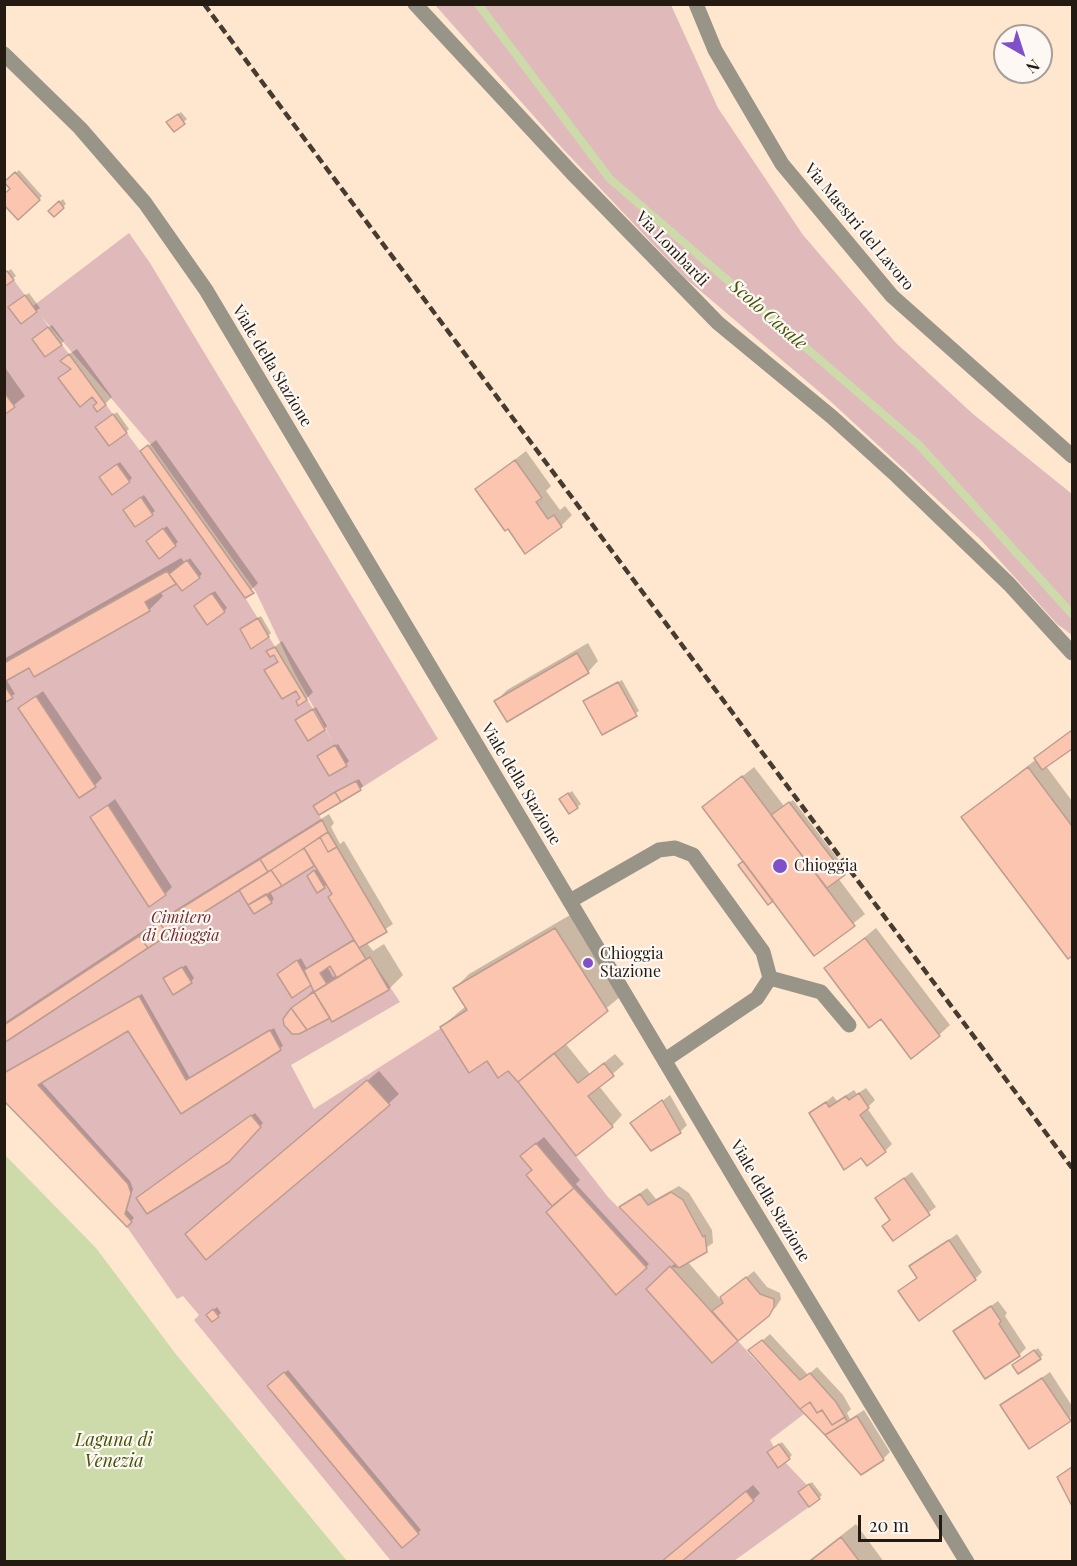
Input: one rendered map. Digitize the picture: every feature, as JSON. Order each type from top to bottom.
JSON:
[{"type":"street","name":"Via Lombardi","points":[[416,4],[572,173],[718,323],[832,417],[897,476],[995,570],[1072,653]]},
{"type":"street","name":"Via Maestri del Lavoro","points":[[696,4],[716,50],[782,164],[892,296],[1072,456]]},
{"type":"street","name":"Viale della Stazione","points":[[4,54],[80,128],[145,203],[206,290],[967,1562]]},
{"type":"street","points":[[570,901],[659,850],[675,848],[693,855],[763,952],[770,978],[758,998],[665,1060]]},
{"type":"street","points":[[770,978],[821,992],[849,1025]]},
{"type":"green space","points":[[435,5],[671,5],[718,108],[803,235],[896,343],[973,414],[1072,494],[1072,635],[1057,624],[981,540],[829,400],[684,277],[563,149]]},
{"type":"green space","name":"Cimitero di Chioggia","points":[[129,233],[150,263],[438,739],[319,815],[387,932],[359,948],[366,959],[370,957],[400,1002],[291,1065],[314,1109],[441,1028],[487,1061],[498,1077],[508,1071],[608,1197],[678,1268],[671,1267],[804,1414],[770,1440],[774,1447],[779,1444],[790,1459],[786,1463],[820,1499],[734,1561],[391,1561],[194,1320],[199,1315],[183,1296],[177,1299],[127,1227],[5,1101],[5,273],[7,271],[33,306]],"holes":[[[41,316],[151,445],[256,592],[295,674],[333,742],[246,599],[254,593],[148,445],[140,451]]]},
{"type":"water","name":"Laguna di Venezia","points":[[4,1154],[96,1248],[175,1353],[347,1561],[5,1561]]},
{"type":"building","points":[[178,114],[185,124],[174,132],[166,122]]},
{"type":"building","points":[[15,172],[40,200],[18,220],[4,205],[4,194],[10,189],[4,182]]},
{"type":"building","points":[[59,201],[64,208],[54,217],[48,211]]},
{"type":"building","points":[[7,271],[14,280],[4,287],[4,273]]},
{"type":"building","points":[[25,295],[37,312],[21,324],[8,307]]},
{"type":"building","points":[[48,327],[62,345],[45,357],[32,339]]},
{"type":"building","points":[[69,354],[106,405],[97,412],[93,406],[97,403],[92,397],[80,407],[58,378],[71,369],[60,361]]},
{"type":"building","points":[[4,392],[15,407],[4,415]]},
{"type":"building","points":[[113,414],[127,433],[109,446],[95,427]]},
{"type":"building","points":[[148,445],[254,593],[245,598],[140,451]]},
{"type":"building","points":[[515,460],[542,498],[536,502],[548,519],[554,515],[562,527],[525,554],[508,529],[505,531],[475,489]]},
{"type":"building","points":[[117,464],[130,482],[112,495],[99,477]]},
{"type":"building","points":[[141,497],[153,515],[135,527],[123,510]]},
{"type":"building","points":[[163,528],[176,546],[159,559],[146,541]]},
{"type":"building","points":[[187,560],[200,578],[182,591],[169,574]]},
{"type":"building","points":[[167,571],[176,584],[145,602],[150,611],[34,677],[29,668],[4,682],[4,663]]},
{"type":"building","points":[[212,593],[225,612],[207,625],[194,606]]},
{"type":"building","points":[[258,618],[269,637],[251,649],[240,629]]},
{"type":"building","points":[[275,647],[307,700],[298,706],[296,701],[300,698],[296,691],[282,699],[264,670],[278,662],[274,655],[270,657],[266,651]]},
{"type":"building","points":[[577,653],[589,673],[507,722],[494,701]]},
{"type":"building","points":[[618,682],[637,716],[602,735],[583,701]]},
{"type":"building","points":[[4,685],[13,698],[4,703]]},
{"type":"building","points":[[36,696],[96,787],[79,798],[18,708]]},
{"type":"building","points":[[313,709],[325,730],[308,741],[295,720]]},
{"type":"building","points":[[1072,730],[1072,749],[1042,770],[1034,758]]},
{"type":"building","points":[[335,745],[347,766],[329,776],[317,756]]},
{"type":"building","points":[[1028,767],[1072,826],[1072,956],[1068,959],[961,817]]},
{"type":"building","points":[[742,776],[855,926],[814,956],[702,807]]},
{"type":"building","points":[[356,781],[361,790],[341,802],[335,792]]},
{"type":"building","points":[[335,792],[341,802],[319,815],[313,806]]},
{"type":"building","points":[[568,793],[578,808],[569,814],[559,799]]},
{"type":"building","points":[[789,802],[845,875],[827,888],[771,815]]},
{"type":"building","points":[[108,805],[166,895],[149,907],[90,817]]},
{"type":"building","points":[[322,820],[328,832],[268,872],[260,859]]},
{"type":"building","points":[[328,832],[337,847],[328,852],[320,837]]},
{"type":"building","points":[[320,837],[328,852],[337,847],[387,932],[359,948],[328,897],[332,894],[304,848]]},
{"type":"building","points":[[304,848],[314,866],[282,886],[271,870]]},
{"type":"building","points":[[260,859],[268,872],[168,935],[159,922]]},
{"type":"building","points":[[743,861],[773,901],[768,905],[738,865]]},
{"type":"building","points":[[271,870],[282,886],[248,905],[239,890]]},
{"type":"building","points":[[314,870],[325,888],[317,893],[307,876]]},
{"type":"building","points":[[266,894],[272,903],[254,914],[248,905]]},
{"type":"building","points":[[159,922],[168,935],[148,948],[139,936]]},
{"type":"building","points":[[555,928],[608,1011],[518,1082],[508,1071],[498,1078],[487,1061],[469,1073],[440,1027],[467,1010],[453,988]]},
{"type":"building","points":[[139,936],[148,948],[4,1043],[4,1025]]},
{"type":"building","points":[[865,938],[940,1036],[911,1059],[881,1019],[869,1028],[824,968]]},
{"type":"building","points":[[354,940],[366,959],[337,978],[330,966],[320,973],[327,984],[314,992],[304,970]]},
{"type":"building","points":[[370,957],[389,990],[332,1022],[314,992]]},
{"type":"building","points":[[297,960],[311,985],[292,998],[277,974]]},
{"type":"building","points":[[182,967],[192,983],[173,995],[163,978]]},
{"type":"building","points":[[314,992],[330,1018],[307,1030],[291,1008]]},
{"type":"building","points":[[139,996],[186,1080],[270,1030],[281,1050],[181,1114],[128,1031],[38,1085],[128,1184],[131,1193],[125,1214],[132,1222],[127,1227],[4,1101],[4,1073]]},
{"type":"building","points":[[291,1008],[307,1030],[299,1034],[292,1034],[284,1025],[283,1019]]},
{"type":"building","points":[[554,1053],[578,1083],[604,1063],[614,1076],[588,1096],[613,1127],[576,1156],[518,1082]]},
{"type":"building","points":[[367,1080],[390,1105],[206,1260],[185,1234]]},
{"type":"building","points":[[859,1093],[869,1108],[860,1115],[886,1152],[867,1166],[861,1158],[844,1170],[809,1113],[826,1102],[829,1107],[846,1096],[849,1100]]},
{"type":"building","points":[[662,1100],[681,1133],[651,1151],[630,1123]]},
{"type":"building","points":[[251,1115],[261,1127],[229,1162],[147,1214],[136,1198]]},
{"type":"building","points":[[536,1143],[574,1188],[552,1206],[526,1175],[532,1170],[520,1156]]},
{"type":"building","points":[[904,1178],[930,1215],[893,1241],[882,1226],[890,1220],[875,1198]]},
{"type":"building","points":[[574,1188],[647,1268],[616,1295],[546,1212]]},
{"type":"building","points":[[671,1192],[683,1200],[703,1237],[705,1235],[707,1252],[679,1268],[619,1207],[640,1194],[648,1205]]},
{"type":"building","points":[[949,1240],[976,1280],[919,1321],[898,1291],[917,1278],[909,1266]]},
{"type":"building","points":[[670,1266],[738,1341],[712,1363],[646,1289]]},
{"type":"building","points":[[746,1277],[760,1294],[774,1299],[774,1307],[769,1316],[738,1341],[712,1311],[723,1303],[720,1297]]},
{"type":"building","points":[[991,1306],[1001,1321],[999,1324],[1020,1356],[985,1379],[953,1331]]},
{"type":"building","points":[[213,1309],[219,1317],[212,1322],[206,1315]]},
{"type":"building","points":[[762,1340],[800,1380],[810,1373],[836,1402],[845,1417],[832,1425],[822,1410],[817,1413],[810,1402],[800,1409],[748,1350]]},
{"type":"building","points":[[1034,1350],[1041,1359],[1018,1374],[1012,1365]]},
{"type":"building","points":[[284,1372],[419,1534],[402,1548],[267,1386]]},
{"type":"building","points":[[1042,1378],[1071,1421],[1029,1449],[1000,1405]]},
{"type":"building","points":[[810,1402],[817,1413],[822,1410],[832,1425],[845,1417],[847,1422],[825,1435],[800,1409]]},
{"type":"building","points":[[857,1416],[884,1460],[861,1475],[825,1435]]},
{"type":"building","points":[[779,1444],[790,1459],[778,1468],[767,1452]]},
{"type":"building","points":[[1072,1467],[1072,1506],[1057,1477]]},
{"type":"building","points":[[809,1484],[820,1499],[809,1507],[798,1492]]},
{"type":"building","points":[[746,1491],[754,1501],[681,1562],[661,1562]]},
{"type":"building","points":[[841,1537],[860,1562],[809,1562]]},
{"type":"waterway","name":"Scolo Casale","points":[[478,4],[610,179],[919,445],[1072,614]]},
{"type":"railway","points":[[204,4],[1072,1168]]},
{"type":"place","name":"Chioggia","points":[[780,866]]},
{"type":"place","name":"Chioggia Stazione","points":[[588,963]]}]
